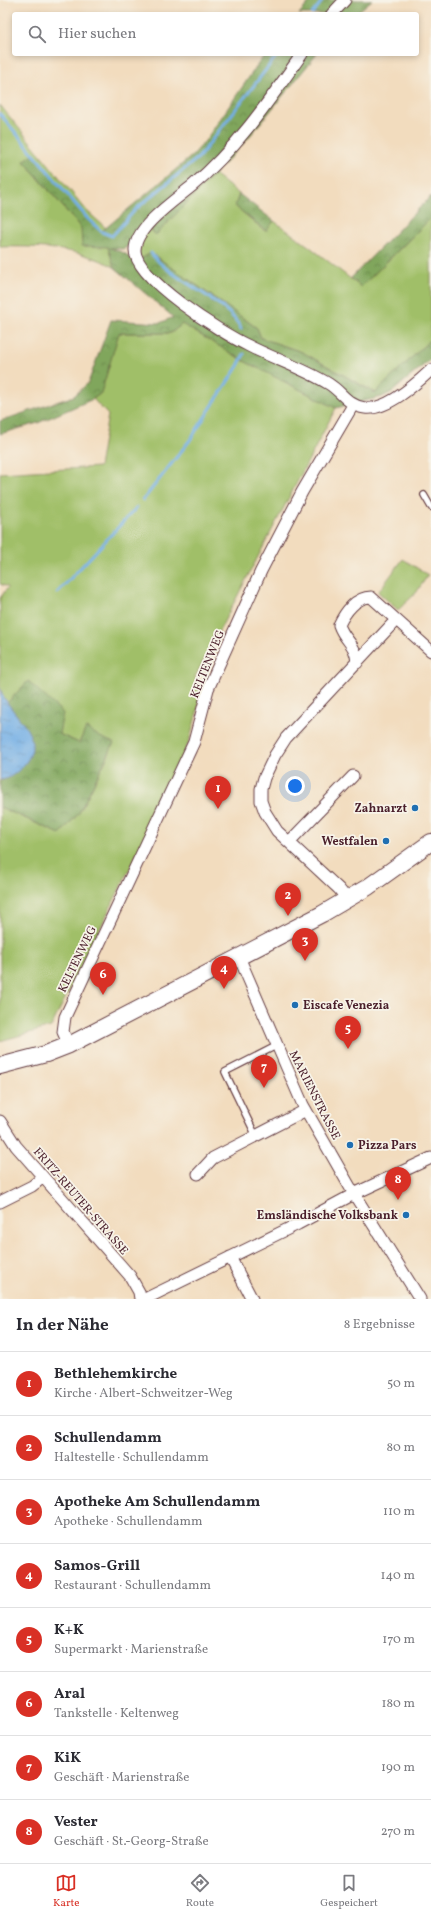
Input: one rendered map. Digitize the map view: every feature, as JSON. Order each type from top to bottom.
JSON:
[{"type":"main road","points":[[0,1066],[40,1056],[69,1045],[239,957],[347,899],[398,866],[431,842]]},
{"type":"street","points":[[334,12],[345,0]]},
{"type":"street","points":[[301,56],[261,112],[223,157],[207,174],[146,225],[137,239],[135,250],[137,261],[142,269],[174,298],[228,335],[330,384],[353,405],[366,408],[387,402],[409,390],[431,370]]},
{"type":"street","name":"KELTENWEG","points":[[69,1045],[63,1032],[65,1017],[194,742],[208,689],[261,571],[302,492],[353,405]]},
{"type":"street","points":[[357,663],[357,653],[341,632],[339,625],[342,618],[358,600],[371,597],[431,651]]},
{"type":"street","points":[[347,899],[339,889],[277,830],[265,812],[261,789],[264,778],[275,755],[286,738],[396,620]]},
{"type":"street","points":[[289,842],[353,776]]},
{"type":"street","name":"MARIENSTRASSE","points":[[239,957],[276,1046],[306,1110],[354,1194],[420,1299]]},
{"type":"street","points":[[198,1174],[213,1158],[306,1110]]},
{"type":"street","name":"FRITZ-REUTER-STRASSE","points":[[0,1121],[16,1146],[42,1178],[130,1276],[140,1299]]},
{"type":"street","points":[[145,1299],[354,1194],[431,1158]]},
{"type":"street","points":[[0,1202],[32,1186],[42,1178]]},
{"type":"street","points":[[230,1257],[252,1299]]},
{"type":"lane","points":[[424,495],[431,507]]},
{"type":"lane","points":[[256,1136],[225,1072],[276,1046]]},
{"type":"green space","points":[[311,0],[372,0],[357,12],[301,12]]},
{"type":"green space","points":[[264,56],[315,56],[245,142],[156,235],[146,226],[137,239],[124,249],[110,248],[125,253],[132,260],[137,261],[151,253],[257,328],[261,338],[302,352],[375,393],[431,339],[431,359],[392,392],[382,397],[336,408],[246,362],[182,324],[171,333],[119,333],[101,393],[93,399],[38,423],[0,434],[0,421],[74,396],[88,383],[111,320],[160,323],[173,317],[114,267],[108,247],[82,246],[81,228],[24,161],[33,154],[88,219],[102,231],[193,155],[205,141]]},
{"type":"green space","points":[[0,105],[87,211],[106,228],[102,232],[88,219],[33,154],[24,161],[81,228],[108,247],[114,267],[73,252],[44,248],[0,247]]},
{"type":"green space","points":[[214,174],[239,194],[235,206],[265,231],[274,221],[361,287],[431,218],[431,339],[376,393],[302,352],[261,338],[257,328],[151,253],[137,261],[146,225],[156,235]]},
{"type":"green space","points":[[239,194],[274,221],[266,231],[235,206]]},
{"type":"green space","points":[[431,196],[431,218],[361,287],[351,278]]},
{"type":"green space","points":[[182,324],[246,362],[336,408],[195,677],[202,694],[189,742],[143,842],[51,1027],[0,1041],[0,807],[60,834],[79,813],[110,752],[100,737],[86,728],[79,743],[59,734],[29,681],[7,703],[3,697],[0,688],[0,598],[8,587],[0,584],[0,473],[99,467],[108,415],[93,399],[101,393],[118,333],[171,333]]},
{"type":"green space","points":[[403,559],[428,575],[416,593],[398,610],[378,592]]},
{"type":"green space","points":[[28,681],[63,713],[59,734],[79,743],[86,728],[100,737],[114,743],[79,813],[60,834],[0,807],[0,780],[4,780],[16,715],[7,703]]},
{"type":"water","points":[[0,688],[11,708],[25,726],[30,735],[32,745],[30,755],[23,766],[10,777],[0,780]]},
{"type":"waterway","points":[[314,12],[323,0]]},
{"type":"waterway","points":[[0,114],[88,219],[102,232],[112,236],[136,209],[199,157],[276,56]]},
{"type":"waterway","points":[[151,253],[160,263],[225,309],[235,319],[241,329]]},
{"type":"waterway","points":[[143,500],[190,440],[238,366],[244,354]]},
{"type":"waterway","points":[[57,593],[137,507]]},
{"type":"place","name":"Zahnarzt","points":[[415,808]]},
{"type":"place","name":"Bethlehemkirche","points":[[218,809]]},
{"type":"place","name":"Westfalen","points":[[386,841]]},
{"type":"place","name":"Schullendamm","points":[[288,916]]},
{"type":"place","name":"Apotheke Am Schullendamm","points":[[305,961]]},
{"type":"place","name":"Samos-Grill","points":[[224,989]]},
{"type":"place","name":"Aral","points":[[103,995]]},
{"type":"place","name":"Eiscafe Venezia","points":[[295,1005]]},
{"type":"place","name":"K+K","points":[[348,1049]]},
{"type":"place","name":"KiK","points":[[264,1088]]},
{"type":"place","name":"Pizza Pars","points":[[350,1145]]},
{"type":"place","name":"Vester","points":[[398,1200]]},
{"type":"place","name":"Emsländische Volksbank","points":[[406,1215]]}]
